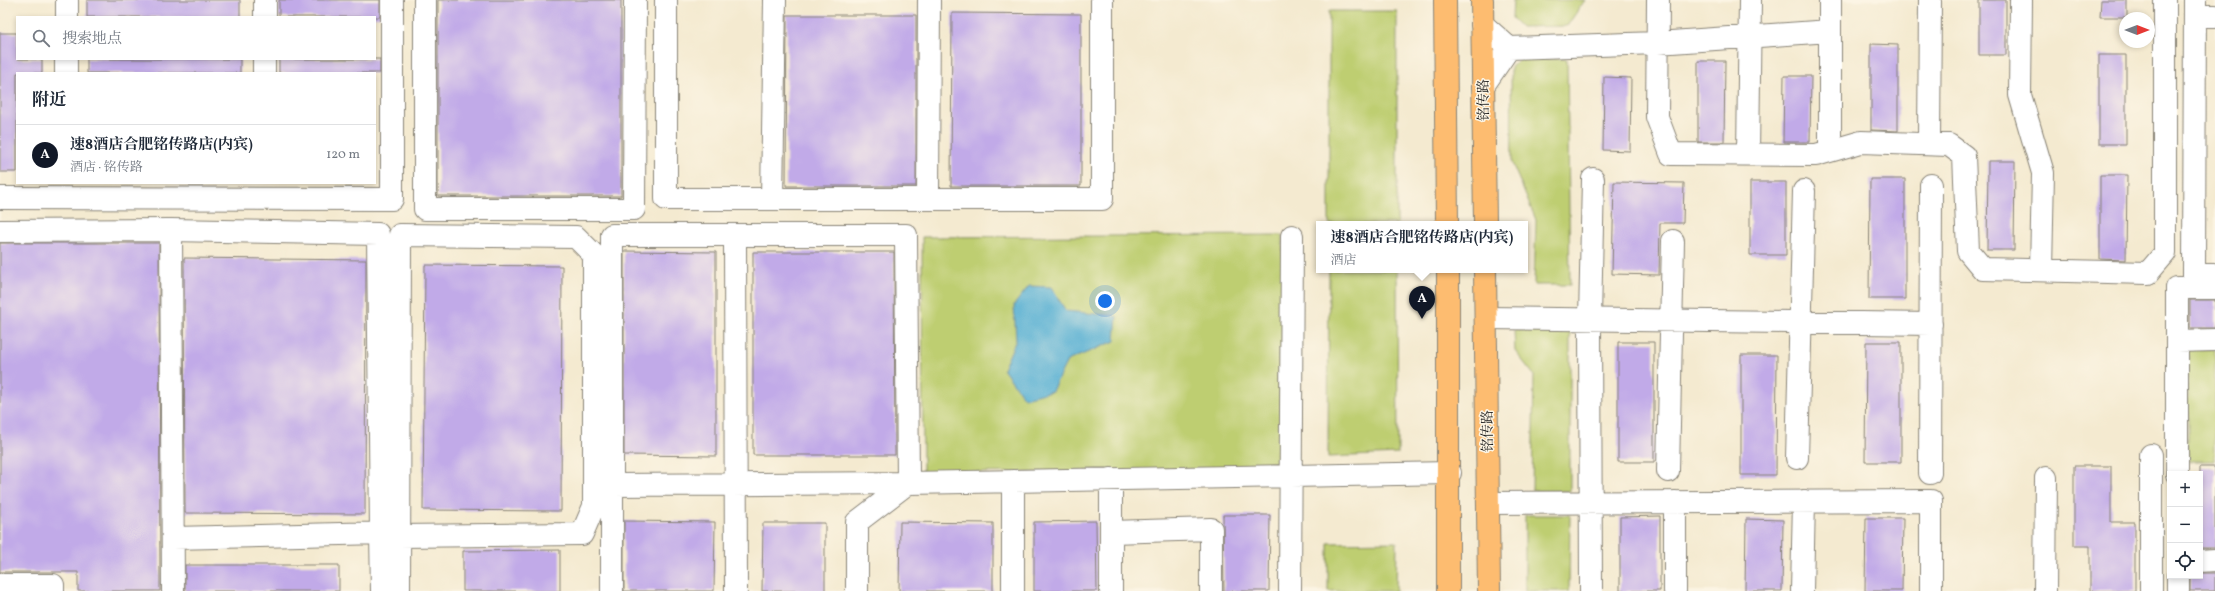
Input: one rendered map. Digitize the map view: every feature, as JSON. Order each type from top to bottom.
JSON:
[{"type":"main road","points":[[1445,0],[1447,221]]},
{"type":"main road","name":"铭传路","points":[[1482,0],[1485,221]]},
{"type":"main road","points":[[1448,273],[1450,473],[1448,591]]},
{"type":"main road","name":"铭传路","points":[[1485,273],[1489,591]]},
{"type":"lane","points":[[67,0],[67,16]]},
{"type":"lane","points":[[265,0],[265,16]]},
{"type":"lane","points":[[0,198],[65,190],[264,191],[392,199],[392,0]]},
{"type":"lane","points":[[425,0],[425,209],[634,209],[635,0]]},
{"type":"lane","points":[[666,0],[666,200],[1102,199],[1102,0]]},
{"type":"lane","points":[[772,200],[776,0]]},
{"type":"lane","points":[[928,200],[929,0]]},
{"type":"lane","points":[[1658,0],[1657,117],[1671,154],[1816,155],[1861,142],[1948,145],[1964,156],[1968,251],[1983,268],[2148,273],[2165,253],[2165,0]]},
{"type":"lane","points":[[1748,154],[1750,0]]},
{"type":"lane","points":[[1830,0],[1830,150]]},
{"type":"lane","points":[[1929,144],[1930,0]]},
{"type":"lane","points":[[2021,0],[2020,95],[2043,173],[2041,270]]},
{"type":"lane","points":[[2201,11],[2194,275],[2215,275]]},
{"type":"lane","points":[[1482,24],[1509,48],[1657,43],[1830,31]]},
{"type":"lane","points":[[1483,86],[1509,48]]},
{"type":"lane","points":[[66,60],[66,72]]},
{"type":"lane","points":[[264,60],[264,72]]},
{"type":"lane","points":[[1591,591],[1590,319],[1593,179]]},
{"type":"lane","points":[[1930,473],[1931,185]]},
{"type":"lane","points":[[1797,458],[1804,191]]},
{"type":"lane","points":[[0,230],[170,230],[378,234],[390,534],[399,591]]},
{"type":"lane","points":[[170,230],[173,591]]},
{"type":"lane","points":[[173,538],[390,534],[582,534],[594,506],[594,255],[576,237],[400,235],[390,534],[382,591]]},
{"type":"lane","points":[[612,591],[612,235],[906,235],[908,483]]},
{"type":"lane","points":[[735,235],[736,591]]},
{"type":"lane","points":[[1290,591],[1292,476],[1292,236]]},
{"type":"lane","points":[[1668,472],[1673,241]]},
{"type":"lane","points":[[2177,471],[2177,288],[2215,288]]},
{"type":"lane","points":[[1486,318],[1930,324]]},
{"type":"lane","points":[[2177,341],[2215,340]]},
{"type":"lane","points":[[2151,455],[2151,591]]},
{"type":"lane","points":[[612,485],[908,483],[1450,473]]},
{"type":"lane","points":[[2045,591],[2046,478]]},
{"type":"lane","points":[[1111,479],[1111,591]]},
{"type":"lane","points":[[1013,481],[1014,591]]},
{"type":"lane","points":[[857,591],[857,522],[908,483]]},
{"type":"lane","points":[[1802,591],[1804,501]]},
{"type":"lane","points":[[1488,503],[1930,501],[1930,591]]},
{"type":"lane","points":[[1675,502],[1675,591]]},
{"type":"lane","points":[[1110,532],[1211,529],[1211,591]]},
{"type":"lane","points":[[2203,561],[2215,560]]},
{"type":"lane","points":[[2178,579],[2178,591]]},
{"type":"lane","points":[[0,585],[53,585],[53,591]]},
{"type":"green space","points":[[1513,0],[1585,0],[1567,26],[1521,27],[1512,18]]},
{"type":"green space","points":[[1329,11],[1397,11],[1397,221],[1329,221]]},
{"type":"green space","points":[[1520,59],[1567,59],[1570,285],[1534,285],[1536,220],[1512,163],[1511,67]]},
{"type":"green space","points":[[1283,235],[1284,471],[923,473],[922,237]]},
{"type":"green space","points":[[1329,273],[1397,273],[1398,454],[1328,457]]},
{"type":"green space","points":[[1570,329],[1570,491],[1532,491],[1534,375],[1515,351],[1514,330]]},
{"type":"green space","points":[[2188,349],[2215,349],[2215,461],[2188,461]]},
{"type":"green space","points":[[1525,515],[1570,515],[1569,591],[1525,591]]},
{"type":"green space","points":[[1397,542],[1396,591],[1328,591],[1328,543]]},
{"type":"water","points":[[1029,286],[1051,287],[1066,311],[1117,316],[1115,341],[1067,361],[1052,391],[1024,398],[1003,369],[1016,340],[1014,305]]},
{"type":"building","points":[[87,0],[240,0],[240,16],[87,16]]},
{"type":"building","points":[[279,0],[380,0],[380,17],[279,16]]},
{"type":"building","points":[[438,0],[621,0],[621,196],[438,196]]},
{"type":"building","points":[[1979,0],[2006,0],[2006,55],[1979,55]]},
{"type":"building","points":[[2101,0],[2127,0],[2127,12],[2119,12],[2119,17],[2100,17]]},
{"type":"building","points":[[952,13],[1081,14],[1081,186],[951,186]]},
{"type":"building","points":[[787,15],[916,15],[916,186],[786,186]]},
{"type":"building","points":[[0,33],[16,33],[16,60],[42,60],[42,72],[16,72],[16,172],[0,172]]},
{"type":"building","points":[[1871,44],[1898,45],[1898,131],[1871,130]]},
{"type":"building","points":[[2099,55],[2126,55],[2126,144],[2099,144]]},
{"type":"building","points":[[380,59],[380,73],[279,72],[279,60]]},
{"type":"building","points":[[87,60],[240,60],[240,72],[87,72]]},
{"type":"building","points":[[1698,61],[1725,61],[1724,142],[1698,142]]},
{"type":"building","points":[[1784,76],[1811,76],[1810,142],[1783,142]]},
{"type":"building","points":[[1604,77],[1631,78],[1630,151],[1603,150]]},
{"type":"building","points":[[1988,161],[2015,161],[2014,250],[1987,250]]},
{"type":"building","points":[[2100,175],[2127,175],[2126,260],[2100,259]]},
{"type":"building","points":[[1870,179],[1905,179],[1905,299],[1869,299]]},
{"type":"building","points":[[1614,182],[1684,183],[1683,223],[1660,223],[1659,275],[1612,274]]},
{"type":"building","points":[[1750,182],[1786,182],[1786,255],[1750,255]]},
{"type":"building","points":[[0,243],[159,243],[160,591],[78,591],[78,572],[0,572]]},
{"type":"building","points":[[624,251],[716,252],[716,456],[624,455]]},
{"type":"building","points":[[753,252],[894,252],[895,455],[753,455]]},
{"type":"building","points":[[184,258],[366,260],[365,514],[185,513]]},
{"type":"building","points":[[425,265],[562,266],[561,511],[423,510]]},
{"type":"building","points":[[2190,300],[2215,300],[2215,328],[2190,328]]},
{"type":"building","points":[[1618,342],[1654,342],[1654,462],[1618,462]]},
{"type":"building","points":[[1866,342],[1901,342],[1901,462],[1865,462]]},
{"type":"building","points":[[1741,355],[1777,355],[1776,475],[1741,475]]},
{"type":"building","points":[[2074,466],[2111,466],[2111,522],[2135,522],[2135,591],[2090,591],[2090,546],[2074,546]]},
{"type":"building","points":[[2200,467],[2215,467],[2215,548],[2203,548],[2203,471],[2200,471]]},
{"type":"building","points":[[1223,515],[1270,515],[1269,591],[1224,591]]},
{"type":"building","points":[[1660,516],[1660,591],[1620,591],[1620,517]]},
{"type":"building","points":[[1866,518],[1903,518],[1902,591],[1865,591]]},
{"type":"building","points":[[1746,519],[1783,520],[1782,591],[1745,591]]},
{"type":"building","points":[[624,521],[715,522],[714,591],[624,591]]},
{"type":"building","points":[[1096,521],[1097,591],[1034,591],[1034,522]]},
{"type":"building","points":[[900,522],[993,523],[993,591],[899,591]]},
{"type":"building","points":[[763,523],[825,523],[825,591],[762,591]]},
{"type":"building","points":[[560,550],[560,591],[463,591],[463,551]]},
{"type":"building","points":[[185,565],[339,565],[339,591],[185,591]]},
{"type":"building","points":[[2203,573],[2215,573],[2215,591],[2190,591],[2190,579],[2203,579]]},
{"type":"place","name":"速8酒店合肥铭传路店(内宾)","points":[[1422,319]]}]
